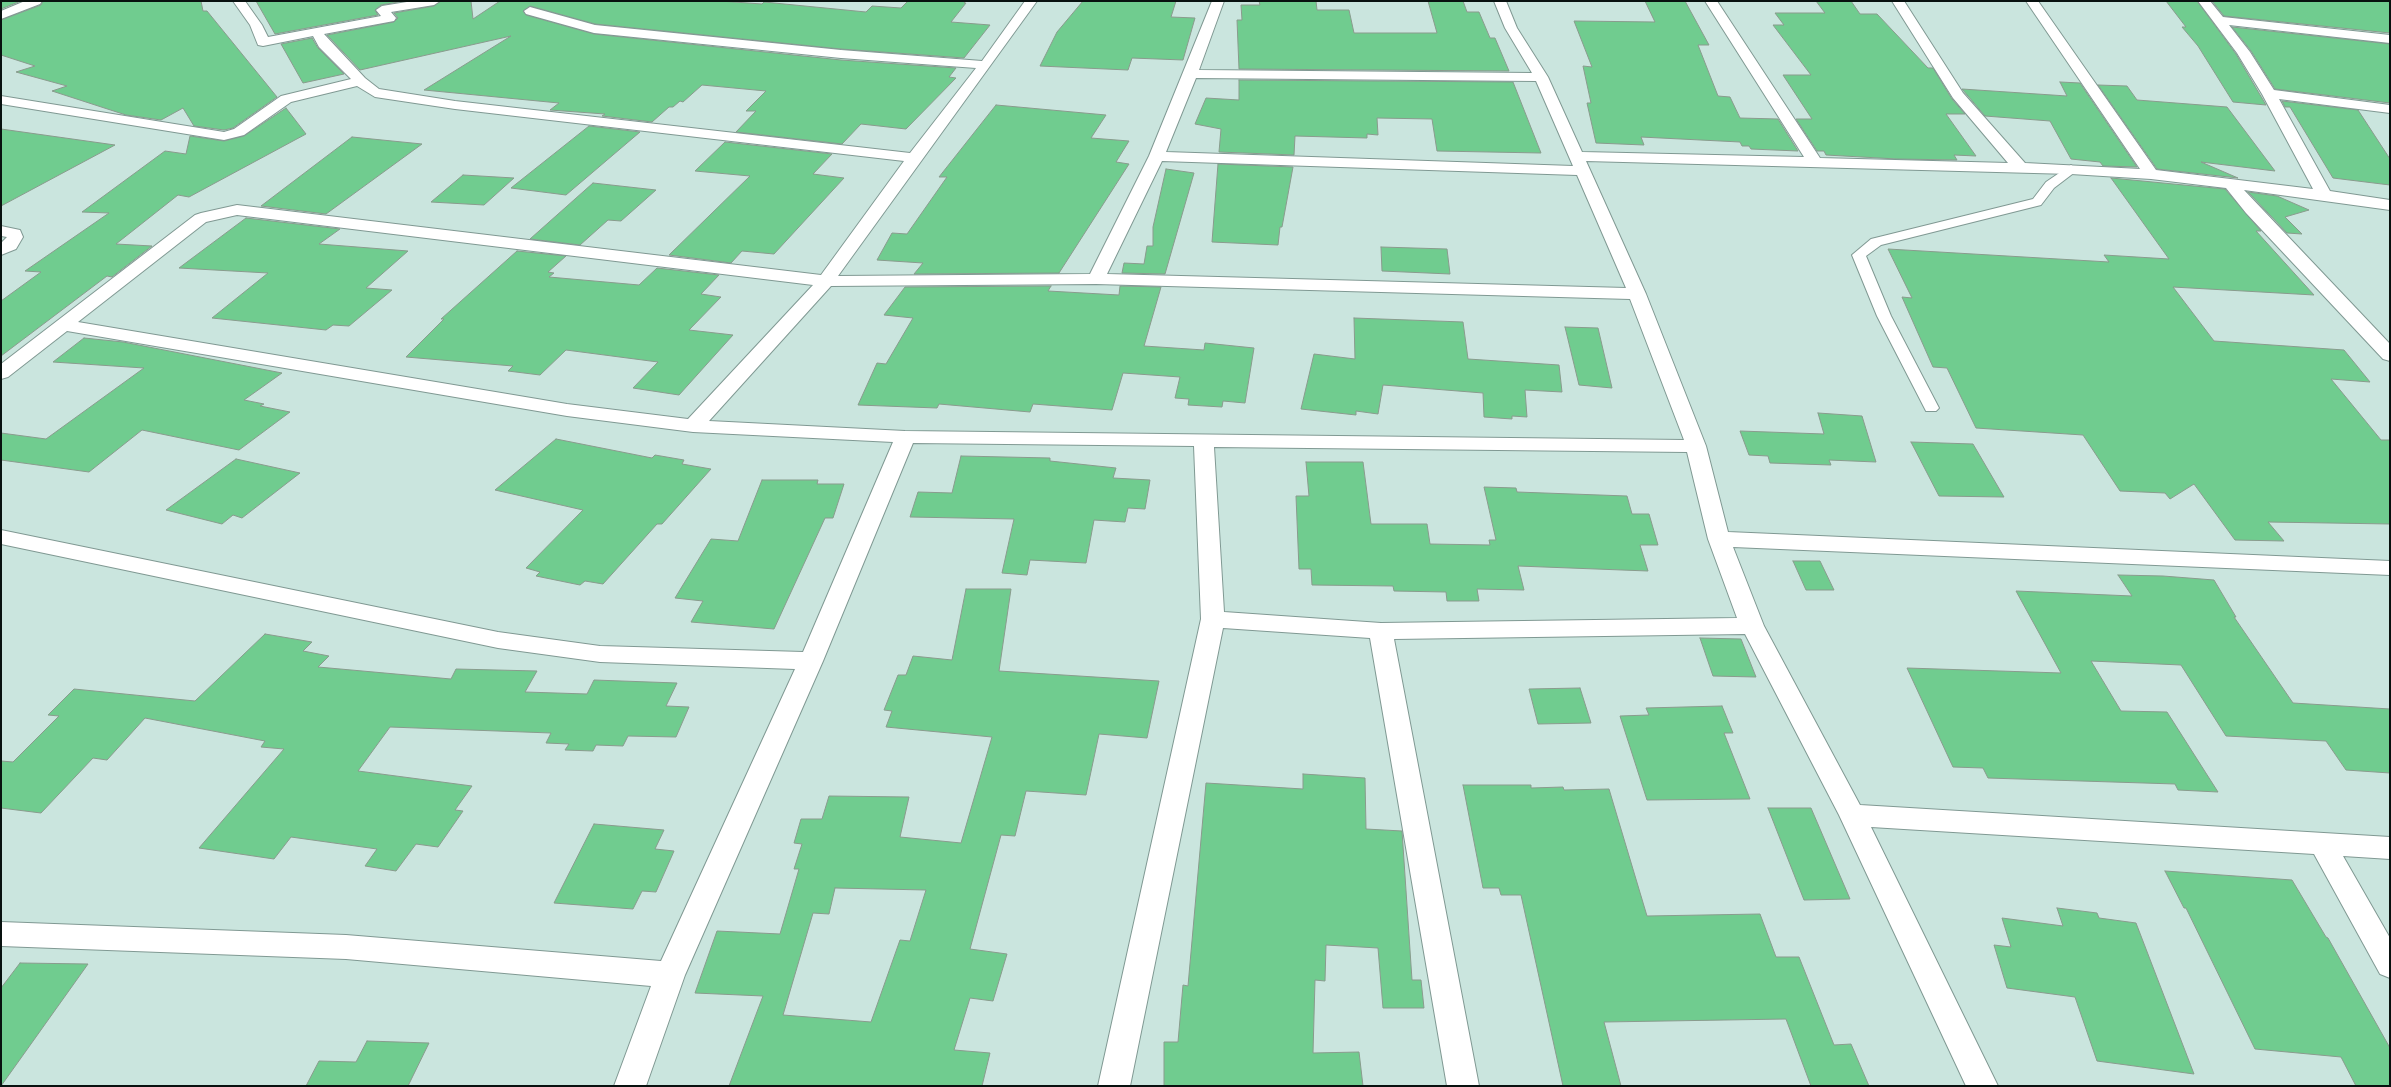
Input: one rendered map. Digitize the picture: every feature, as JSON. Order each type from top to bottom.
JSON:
[{"type":"street","points":[[1,15],[36,1]]},
{"type":"street","points":[[239,1],[256,25],[263,42],[390,18],[382,10],[434,1]]},
{"type":"street","points":[[693,426],[826,281],[914,158],[986,65],[1031,1]]},
{"type":"street","points":[[1096,279],[1157,156],[1191,74],[1218,1]]},
{"type":"street","points":[[1500,1],[1510,28],[1541,77],[1637,294],[1696,446],[1719,539],[1752,626],[1852,815],[1982,1086]]},
{"type":"street","points":[[1710,1],[1814,161]]},
{"type":"street","points":[[1898,1],[1958,95],[2021,168]]},
{"type":"street","points":[[2032,1],[2151,174]]},
{"type":"street","points":[[2204,1],[2243,52],[2269,94],[2324,195]]},
{"type":"street","points":[[530,11],[594,29],[840,54],[986,65]]},
{"type":"street","points":[[2218,20],[2390,39]]},
{"type":"street","points":[[317,33],[324,44],[360,81],[375,93],[419,100],[914,158]]},
{"type":"street","points":[[1191,74],[1541,77]]},
{"type":"street","points":[[1,100],[224,136],[239,132],[286,99],[360,81]]},
{"type":"street","points":[[2269,94],[2390,109]]},
{"type":"street","points":[[1157,156],[1580,163],[1814,161],[2071,169],[2151,174],[2230,183],[2324,195],[2390,206]]},
{"type":"street","points":[[2230,183],[2252,210],[2390,355]]},
{"type":"street","points":[[1,373],[66,325],[201,218],[237,210],[826,281],[1096,279],[1637,294]]},
{"type":"street","points":[[1,231],[14,234],[15,237],[10,245],[1,250]]},
{"type":"street","points":[[66,325],[567,410],[693,426],[905,437],[1696,446]]},
{"type":"street","points":[[630,1086],[670,975],[811,661],[905,437]]},
{"type":"street","points":[[1114,1086],[1213,619],[1204,440]]},
{"type":"street","points":[[1,537],[498,640],[600,654],[811,661]]},
{"type":"street","points":[[1719,539],[2390,568]]},
{"type":"street","points":[[1213,619],[1381,631],[1752,626]]},
{"type":"street","points":[[1381,631],[1463,1086]]},
{"type":"street","points":[[1852,815],[2390,848]]},
{"type":"street","points":[[2322,844],[2390,965]]},
{"type":"street","points":[[1,934],[346,947],[670,975]]},
{"type":"lane","points":[[1931,408],[1884,316],[1859,255],[1876,242],[2037,202],[2050,185],[2071,169]]},
{"type":"building","points":[[1,1],[21,1],[1,9]]},
{"type":"building","points":[[43,1],[201,1],[203,11],[207,11],[277,97],[233,128],[224,130],[194,126],[183,108],[161,120],[126,115],[52,91],[67,86],[16,72],[35,66],[1,55],[1,20],[41,5]]},
{"type":"building","points":[[256,1],[404,1],[381,5],[375,10],[378,15],[275,34]]},
{"type":"building","points":[[441,1],[471,1],[473,19],[500,1],[720,1],[762,4],[764,2],[866,12],[872,6],[901,8],[908,1],[966,1],[951,22],[990,25],[964,58],[841,49],[595,24],[530,6],[523,11],[526,15],[594,34],[841,60],[956,68],[949,77],[956,78],[906,129],[861,124],[842,144],[736,132],[756,111],[746,111],[766,91],[702,85],[683,102],[680,101],[673,107],[669,107],[652,122],[602,116],[605,114],[550,110],[559,103],[424,90],[511,36],[360,70],[327,35],[394,22],[398,18],[394,13],[434,6]]},
{"type":"building","points":[[1083,1],[1176,1],[1171,17],[1195,18],[1183,60],[1132,58],[1128,70],[1040,66],[1057,32]]},
{"type":"building","points":[[1259,1],[1316,1],[1317,10],[1349,10],[1354,33],[1437,33],[1428,1],[1463,1],[1467,12],[1479,12],[1490,38],[1495,38],[1509,71],[1239,69],[1237,20],[1242,20],[1241,5],[1260,5]]},
{"type":"building","points":[[1645,1],[1685,1],[1709,45],[1698,45],[1718,96],[1730,97],[1740,118],[1778,119],[1798,151],[1751,149],[1749,146],[1742,146],[1740,142],[1641,137],[1644,145],[1596,143],[1587,103],[1591,103],[1583,66],[1592,67],[1574,21],[1655,22]]},
{"type":"building","points":[[1816,1],[1851,1],[1860,14],[1877,14],[1928,68],[1933,68],[1952,99],[1965,114],[1946,114],[1976,156],[1954,155],[1957,160],[1897,159],[1826,155],[1824,151],[1817,151],[1796,119],[1812,119],[1783,75],[1811,75],[1773,25],[1784,25],[1775,13],[1825,13]]},
{"type":"building","points":[[2166,1],[2197,1],[2236,54],[2266,105],[2233,102],[2198,46],[2182,27],[2186,27]]},
{"type":"building","points":[[2212,1],[2390,1],[2390,33],[2224,16]]},
{"type":"building","points":[[2232,27],[2390,44],[2390,103],[2275,89],[2251,51]]},
{"type":"building","points":[[312,38],[318,48],[344,74],[303,83],[281,44]]},
{"type":"building","points":[[1239,80],[1513,82],[1541,153],[1437,151],[1432,119],[1377,118],[1378,135],[1367,134],[1367,138],[1295,136],[1294,155],[1219,152],[1221,129],[1195,124],[1206,98],[1239,100]]},
{"type":"building","points":[[2060,82],[2080,83],[2137,167],[2103,166],[2100,162],[2071,159],[2050,121],[1985,116],[1962,89],[2067,96]]},
{"type":"building","points":[[2098,85],[2127,86],[2137,100],[2227,107],[2275,171],[2201,162],[2238,178],[2157,169]]},
{"type":"building","points":[[2282,101],[2358,110],[2390,159],[2390,185],[2333,178],[2290,107],[2285,107]]},
{"type":"building","points":[[996,105],[1106,115],[1091,138],[1129,141],[1116,162],[1129,164],[1059,273],[914,274],[923,263],[877,260],[892,233],[907,234],[947,177],[939,177]]},
{"type":"building","points":[[286,108],[306,134],[189,197],[178,195],[116,244],[152,246],[112,277],[107,276],[1,356],[1,301],[41,272],[25,271],[109,213],[82,212],[165,151],[186,154],[190,136],[224,141],[244,136]]},
{"type":"building","points":[[589,126],[640,132],[566,195],[511,188]]},
{"type":"building","points":[[1,129],[115,145],[1,206]]},
{"type":"building","points":[[352,137],[422,144],[326,214],[261,206]]},
{"type":"building","points":[[725,142],[832,154],[813,174],[844,178],[774,254],[742,251],[731,263],[669,255],[750,176],[695,171]]},
{"type":"building","points":[[1218,164],[1293,167],[1282,227],[1280,227],[1278,245],[1212,242]]},
{"type":"building","points":[[1166,169],[1194,173],[1165,274],[1122,273],[1124,263],[1144,264],[1147,246],[1153,246],[1153,227]]},
{"type":"building","points":[[463,175],[514,178],[484,205],[431,202]]},
{"type":"building","points":[[2111,178],[2225,189],[2261,231],[2256,231],[2314,295],[2173,287],[2214,341],[2344,350],[2370,382],[2331,379],[2381,440],[2390,440],[2390,524],[2268,522],[2284,541],[2235,540],[2194,484],[2170,499],[2165,493],[2120,491],[2083,435],[1976,428],[1947,368],[1933,367],[1902,297],[1912,298],[1888,249],[2109,262],[2104,255],[2169,259]]},
{"type":"building","points":[[593,183],[656,190],[621,221],[608,220],[580,245],[530,239]]},
{"type":"building","points":[[2248,192],[2277,196],[2309,210],[2285,217],[2302,234],[2287,233]]},
{"type":"building","points":[[246,218],[340,229],[319,244],[408,251],[366,288],[392,290],[349,326],[333,325],[326,330],[212,318],[268,273],[179,268]]},
{"type":"building","points":[[1381,247],[1447,249],[1450,274],[1382,271]]},
{"type":"building","points":[[517,251],[566,256],[548,272],[554,273],[549,277],[639,285],[657,268],[719,275],[701,294],[721,297],[689,330],[733,335],[679,395],[633,388],[658,362],[566,350],[540,375],[508,371],[513,366],[406,357],[444,319],[441,319]]},
{"type":"building","points":[[1051,286],[1048,291],[1119,295],[1120,286],[1161,287],[1144,346],[1204,350],[1205,343],[1254,348],[1245,403],[1223,401],[1222,407],[1188,405],[1189,399],[1175,398],[1180,377],[1123,373],[1112,410],[1033,404],[1030,412],[939,404],[937,408],[858,405],[877,363],[886,364],[913,318],[884,315],[905,287]]},
{"type":"building","points":[[1354,318],[1463,322],[1468,359],[1559,365],[1562,392],[1525,390],[1527,417],[1512,416],[1512,419],[1484,417],[1483,393],[1383,385],[1378,414],[1356,411],[1356,415],[1301,409],[1314,354],[1355,359]]},
{"type":"building","points":[[1565,327],[1598,328],[1612,388],[1579,385]]},
{"type":"building","points":[[84,338],[123,342],[282,373],[244,400],[264,404],[260,406],[290,412],[239,450],[142,430],[89,472],[1,460],[1,433],[46,439],[144,368],[53,362]]},
{"type":"building","points":[[1818,413],[1862,416],[1876,462],[1829,460],[1831,465],[1770,463],[1768,456],[1749,455],[1740,431],[1824,434]]},
{"type":"building","points":[[556,439],[652,458],[655,455],[684,460],[682,464],[711,469],[662,524],[657,524],[603,584],[585,581],[580,585],[536,576],[540,572],[526,568],[583,510],[495,490]]},
{"type":"building","points":[[1911,442],[1973,444],[2004,497],[1939,496]]},
{"type":"building","points":[[961,456],[1050,458],[1050,461],[1116,468],[1113,478],[1150,480],[1145,509],[1128,508],[1125,522],[1094,520],[1086,563],[1030,560],[1027,575],[1002,573],[1014,519],[910,517],[918,492],[952,493]]},
{"type":"building","points":[[236,459],[300,473],[242,518],[233,515],[222,524],[166,510]]},
{"type":"building","points":[[1306,462],[1363,462],[1371,524],[1427,524],[1430,544],[1490,545],[1489,540],[1496,540],[1484,487],[1516,488],[1517,492],[1627,496],[1632,514],[1649,514],[1658,545],[1640,545],[1648,571],[1518,566],[1524,590],[1477,589],[1479,601],[1447,601],[1446,592],[1394,591],[1393,586],[1312,585],[1311,569],[1299,569],[1296,496],[1309,496]]},
{"type":"building","points":[[762,480],[818,480],[817,484],[844,484],[833,518],[825,518],[774,629],[691,622],[703,601],[675,598],[711,539],[738,541]]},
{"type":"building","points":[[1793,561],[1820,561],[1834,590],[1806,590]]},
{"type":"building","points":[[2118,575],[2163,576],[2214,580],[2236,617],[2234,617],[2293,703],[2390,709],[2390,773],[2346,770],[2326,741],[2226,736],[2181,665],[2091,661],[2121,711],[2167,712],[2218,792],[2178,790],[2175,784],[1988,778],[1983,768],[1953,767],[1907,668],[2061,673],[2016,591],[2132,596]]},
{"type":"building","points":[[966,589],[1011,589],[999,671],[1159,681],[1147,738],[1099,734],[1086,795],[1026,791],[1015,836],[1001,835],[970,949],[1007,954],[993,1001],[970,998],[954,1050],[990,1053],[982,1086],[729,1086],[763,996],[695,993],[717,931],[780,934],[799,869],[794,869],[802,844],[794,843],[801,819],[822,819],[829,796],[909,797],[900,837],[961,843],[992,737],[886,727],[892,711],[884,710],[898,675],[906,675],[913,656],[952,660]],"holes":[[[835,888],[926,890],[910,941],[900,940],[871,1022],[783,1015],[813,913],[829,914]]]},
{"type":"building","points":[[265,634],[312,642],[303,651],[329,656],[318,667],[451,679],[456,669],[537,671],[525,692],[587,694],[594,680],[677,683],[666,706],[689,707],[676,737],[628,736],[623,746],[596,745],[593,751],[565,750],[569,744],[546,743],[551,733],[390,727],[358,771],[472,786],[455,810],[463,811],[438,847],[416,844],[396,871],[365,866],[377,849],[291,837],[274,859],[199,848],[284,749],[261,747],[265,741],[145,718],[107,760],[93,758],[41,813],[1,808],[1,761],[13,762],[59,716],[48,715],[74,689],[195,701]]},
{"type":"building","points":[[1700,638],[1741,639],[1756,677],[1713,676]]},
{"type":"building","points":[[1580,688],[1591,723],[1538,724],[1529,689]]},
{"type":"building","points":[[1722,706],[1733,733],[1724,733],[1750,799],[1647,800],[1620,716],[1649,715],[1646,708]]},
{"type":"building","points":[[1303,774],[1365,778],[1366,829],[1402,831],[1412,980],[1421,980],[1424,1008],[1383,1008],[1378,948],[1326,945],[1325,981],[1315,980],[1313,1053],[1359,1052],[1363,1086],[1164,1086],[1164,1042],[1178,1042],[1183,985],[1188,986],[1206,783],[1303,789]]},
{"type":"building","points":[[1463,785],[1531,785],[1531,788],[1563,787],[1564,790],[1609,789],[1647,916],[1760,914],[1776,957],[1799,957],[1834,1045],[1851,1044],[1869,1086],[1811,1086],[1786,1019],[1604,1022],[1621,1086],[1563,1086],[1521,895],[1501,895],[1499,888],[1483,888]]},
{"type":"building","points":[[1768,808],[1811,808],[1850,899],[1804,900]]},
{"type":"building","points":[[594,824],[664,830],[655,849],[674,851],[656,892],[642,891],[633,909],[554,903]]},
{"type":"building","points":[[2165,871],[2292,880],[2328,938],[2390,1048],[2390,1086],[2356,1086],[2341,1057],[2255,1049],[2186,908],[2184,908]]},
{"type":"building","points":[[2057,908],[2097,913],[2099,918],[2136,923],[2194,1074],[2097,1061],[2075,997],[2007,988],[1994,945],[2011,947],[2002,918],[2063,926]]},
{"type":"building","points":[[20,963],[88,964],[1,1086],[1,988]]},
{"type":"building","points":[[367,1041],[429,1043],[408,1086],[306,1086],[319,1061],[356,1062]]}]
